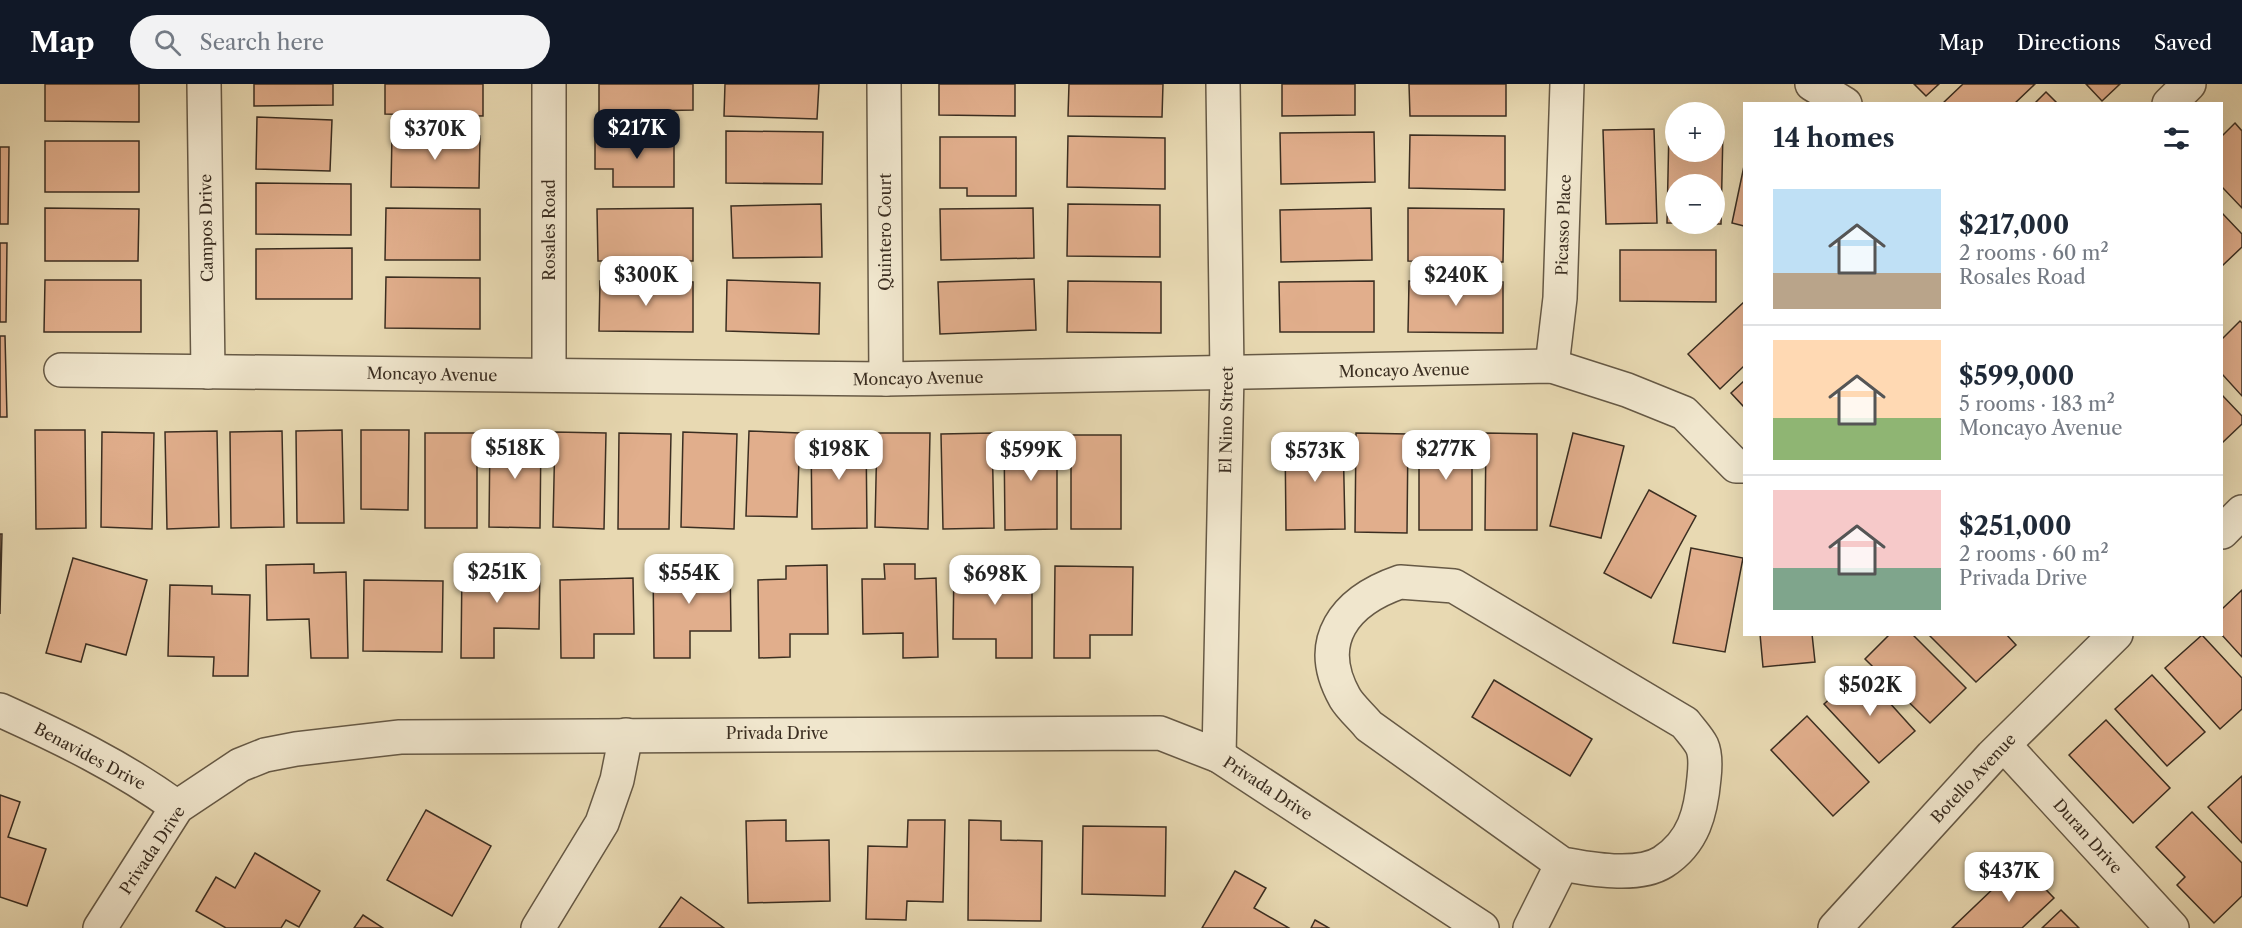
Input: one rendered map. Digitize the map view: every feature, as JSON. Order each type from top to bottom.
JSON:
[{"type":"street","name":"Campos Drive","points":[[204,84],[208,372]]},
{"type":"street","name":"Rosales Road","points":[[549,84],[549,375]]},
{"type":"street","name":"Quintero Court","points":[[884,84],[886,379]]},
{"type":"street","name":"El Nino Street","points":[[1219,756],[1227,374],[1223,84]]},
{"type":"street","name":"Picasso Place","points":[[1552,366],[1560,298],[1567,84]]},
{"type":"street","points":[[1812,84],[1842,102]]},
{"type":"street","points":[[2171,102],[2188,84]]},
{"type":"street","name":"Moncayo Avenue","points":[[61,370],[886,379],[1552,366],[1627,390],[1684,413],[1736,466],[1743,466]]},
{"type":"street","points":[[2223,531],[2242,512]]},
{"type":"street","points":[[1400,582],[1454,586],[1685,723],[1702,748],[1705,771],[1701,812],[1686,839],[1662,863],[1631,870],[1592,870],[1562,864],[1369,726],[1346,699],[1334,669],[1335,629],[1349,611],[1376,590],[1400,582]]},
{"type":"street","name":"Botello Avenue","points":[[1835,928],[2004,745],[2114,636]]},
{"type":"street","name":"Benavides Drive","points":[[0,710],[104,760],[141,781],[177,807]]},
{"type":"street","name":"Privada Drive","points":[[100,928],[177,807],[240,765],[265,755],[305,747],[400,737],[1160,734],[1219,756],[1482,928]]},
{"type":"street","points":[[538,928],[602,823],[617,780],[626,735]]},
{"type":"street","name":"Duran Drive","points":[[2004,745],[2172,928]]},
{"type":"street","points":[[1530,928],[1562,864]]},
{"type":"building","points":[[45,84],[139,84],[139,122],[45,121]]},
{"type":"building","points":[[254,84],[333,84],[333,105],[254,106]]},
{"type":"building","points":[[385,84],[483,84],[483,116],[385,114]]},
{"type":"building","points":[[599,84],[693,84],[693,110],[599,112]]},
{"type":"building","points":[[725,84],[819,84],[817,119],[724,116]]},
{"type":"building","points":[[939,84],[1015,84],[1015,116],[939,115]]},
{"type":"building","points":[[1069,84],[1163,84],[1162,117],[1068,116]]},
{"type":"building","points":[[1282,84],[1355,84],[1355,115],[1282,116]]},
{"type":"building","points":[[1409,84],[1506,84],[1506,116],[1410,116]]},
{"type":"building","points":[[1914,84],[1939,84],[1926,96]]},
{"type":"building","points":[[1963,84],[2035,84],[2016,102],[1944,102]]},
{"type":"building","points":[[2086,84],[2120,84],[2102,101]]},
{"type":"building","points":[[2046,92],[2056,102],[2036,102]]},
{"type":"building","points":[[257,117],[332,120],[330,171],[256,169]]},
{"type":"building","points":[[2235,123],[2242,131],[2242,208],[2223,188],[2223,135]]},
{"type":"building","points":[[1654,129],[1657,223],[1606,224],[1603,130]]},
{"type":"building","points":[[726,131],[823,132],[822,184],[726,183]]},
{"type":"building","points":[[1374,132],[1375,182],[1281,184],[1280,133]]},
{"type":"building","points":[[392,134],[480,136],[479,188],[391,187]]},
{"type":"building","points":[[595,135],[674,136],[674,187],[613,187],[613,169],[595,169]]},
{"type":"building","points":[[1410,135],[1505,136],[1505,190],[1409,188]]},
{"type":"building","points":[[1068,136],[1165,138],[1165,189],[1067,187]]},
{"type":"building","points":[[940,137],[1016,137],[1016,196],[967,196],[967,188],[940,188]]},
{"type":"building","points":[[45,141],[139,141],[139,192],[45,192]]},
{"type":"building","points":[[0,147],[9,147],[8,224],[0,224]]},
{"type":"building","points":[[1668,162],[1722,162],[1722,174],[1668,174]]},
{"type":"building","points":[[1743,171],[1743,226],[1732,223]]},
{"type":"building","points":[[256,183],[351,184],[351,235],[256,234]]},
{"type":"building","points":[[821,204],[822,257],[733,258],[731,206]]},
{"type":"building","points":[[1068,204],[1160,205],[1160,257],[1067,256]]},
{"type":"building","points":[[45,208],[139,209],[138,261],[45,261]]},
{"type":"building","points":[[386,208],[480,209],[480,260],[385,260]]},
{"type":"building","points":[[693,208],[693,261],[598,261],[597,209]]},
{"type":"building","points":[[1033,208],[1034,258],[941,260],[940,209]]},
{"type":"building","points":[[1371,208],[1372,260],[1281,262],[1280,210]]},
{"type":"building","points":[[1408,208],[1504,209],[1503,262],[1408,261]]},
{"type":"building","points":[[2223,214],[2242,234],[2242,247],[2223,265]]},
{"type":"building","points":[[0,243],[7,243],[6,322],[0,322]]},
{"type":"building","points":[[352,248],[352,299],[256,299],[256,249]]},
{"type":"building","points":[[1620,250],[1716,250],[1716,302],[1620,301]]},
{"type":"building","points":[[386,277],[480,278],[480,329],[385,328]]},
{"type":"building","points":[[1034,279],[1036,330],[940,334],[938,282]]},
{"type":"building","points":[[45,280],[141,280],[141,332],[44,332]]},
{"type":"building","points":[[727,280],[820,283],[819,334],[726,331]]},
{"type":"building","points":[[600,281],[693,282],[693,332],[599,331]]},
{"type":"building","points":[[1068,281],[1161,282],[1161,333],[1067,332]]},
{"type":"building","points":[[1374,281],[1374,332],[1280,332],[1279,282]]},
{"type":"building","points":[[1409,281],[1503,282],[1503,333],[1408,332]]},
{"type":"building","points":[[1743,303],[1743,367],[1720,389],[1688,354]]},
{"type":"building","points":[[2240,321],[2242,323],[2242,396],[2223,375],[2223,338]]},
{"type":"building","points":[[0,336],[5,336],[7,417],[0,417]]},
{"type":"building","points":[[1743,382],[1743,406],[1731,393]]},
{"type":"building","points":[[2223,396],[2242,416],[2242,424],[2223,442]]},
{"type":"building","points":[[35,430],[85,430],[86,528],[36,529]]},
{"type":"building","points":[[342,430],[344,523],[297,523],[296,431]]},
{"type":"building","points":[[361,430],[409,430],[408,510],[361,509]]},
{"type":"building","points":[[217,431],[219,527],[167,529],[165,432]]},
{"type":"building","points":[[282,431],[284,527],[231,528],[230,432]]},
{"type":"building","points":[[749,431],[800,433],[797,517],[746,516]]},
{"type":"building","points":[[102,432],[154,433],[152,529],[101,527]]},
{"type":"building","points":[[555,432],[606,433],[604,529],[553,527]]},
{"type":"building","points":[[683,432],[737,434],[734,529],[681,527]]},
{"type":"building","points":[[1419,432],[1472,432],[1472,530],[1419,530]]},
{"type":"building","points":[[425,433],[477,433],[477,528],[425,528]]},
{"type":"building","points":[[490,433],[541,433],[540,528],[489,527]]},
{"type":"building","points":[[619,433],[671,434],[669,529],[618,529]]},
{"type":"building","points":[[811,433],[866,433],[867,528],[812,529]]},
{"type":"building","points":[[877,433],[930,433],[928,529],[875,527]]},
{"type":"building","points":[[992,433],[994,528],[943,529],[941,434]]},
{"type":"building","points":[[1356,433],[1408,434],[1407,533],[1355,532]]},
{"type":"building","points":[[1486,433],[1537,434],[1537,530],[1485,530]]},
{"type":"building","points":[[1573,433],[1624,446],[1601,538],[1550,526]]},
{"type":"building","points":[[1057,434],[1057,529],[1005,530],[1004,435]]},
{"type":"building","points":[[1071,435],[1121,435],[1121,529],[1071,529]]},
{"type":"building","points":[[1343,435],[1345,529],[1286,530],[1285,436]]},
{"type":"building","points":[[1649,490],[1696,516],[1651,598],[1604,573]]},
{"type":"building","points":[[0,534],[2,534],[0,614]]},
{"type":"building","points":[[1691,548],[1743,558],[1725,652],[1673,643]]},
{"type":"building","points":[[73,558],[147,580],[126,655],[86,644],[81,662],[46,653]]},
{"type":"building","points":[[730,563],[731,631],[690,631],[690,658],[654,658],[653,564]]},
{"type":"building","points":[[954,563],[1032,564],[1032,658],[996,658],[996,639],[953,639]]},
{"type":"building","points":[[314,564],[314,573],[346,572],[348,658],[311,658],[309,619],[267,620],[266,565]]},
{"type":"building","points":[[462,564],[540,566],[539,629],[494,628],[494,658],[461,658]]},
{"type":"building","points":[[884,564],[915,564],[915,579],[936,578],[938,657],[903,658],[903,633],[863,634],[862,579],[885,579]]},
{"type":"building","points":[[827,565],[828,634],[790,634],[790,657],[759,658],[758,580],[786,579],[786,566]]},
{"type":"building","points":[[1055,566],[1133,567],[1132,635],[1090,635],[1090,658],[1054,658]]},
{"type":"building","points":[[633,578],[634,634],[594,634],[594,658],[561,658],[560,580]]},
{"type":"building","points":[[364,580],[443,581],[442,652],[363,651]]},
{"type":"building","points":[[170,585],[212,586],[212,594],[250,595],[248,676],[213,676],[214,657],[168,656]]},
{"type":"building","points":[[2242,590],[2242,657],[2223,636],[2223,608]]},
{"type":"building","points":[[1760,636],[1812,636],[1815,662],[1763,667]]},
{"type":"building","points":[[1888,636],[1914,636],[1966,688],[1930,723],[1865,659]]},
{"type":"building","points":[[1930,636],[2008,636],[2016,645],[1976,682]]},
{"type":"building","points":[[2203,636],[2242,678],[2242,709],[2220,729],[2165,668]]},
{"type":"building","points":[[1861,671],[1915,731],[1879,763],[1824,704]]},
{"type":"building","points":[[2152,675],[2205,732],[2167,766],[2115,709]]},
{"type":"building","points":[[1494,680],[1592,739],[1570,776],[1472,717]]},
{"type":"building","points":[[1807,716],[1869,782],[1833,816],[1771,750]]},
{"type":"building","points":[[2106,720],[2170,788],[2133,823],[2069,755]]},
{"type":"building","points":[[2242,776],[2242,843],[2208,807]]},
{"type":"building","points":[[0,795],[20,802],[8,837],[46,849],[27,906],[0,897]]},
{"type":"building","points":[[426,810],[491,846],[452,916],[387,880]]},
{"type":"building","points":[[2192,812],[2242,863],[2242,896],[2214,923],[2177,885],[2185,877],[2156,847]]},
{"type":"building","points":[[786,820],[786,841],[829,840],[830,901],[748,903],[746,821]]},
{"type":"building","points":[[908,820],[945,820],[943,902],[907,901],[906,920],[866,919],[868,846],[907,847]]},
{"type":"building","points":[[969,820],[1001,821],[1001,840],[1042,841],[1041,921],[968,920]]},
{"type":"building","points":[[1083,826],[1166,827],[1165,896],[1082,894]]},
{"type":"building","points":[[255,853],[320,891],[299,927],[286,920],[281,928],[226,928],[196,911],[216,877],[235,888]]},
{"type":"building","points":[[2020,863],[2054,898],[2022,928],[1952,928]]},
{"type":"building","points":[[1235,871],[1266,888],[1254,908],[1289,928],[1202,928]]},
{"type":"building","points":[[681,897],[724,928],[659,928]]},
{"type":"building","points":[[2061,910],[2079,928],[2042,928]]},
{"type":"building","points":[[363,915],[383,928],[354,928]]},
{"type":"building","points":[[1315,920],[1329,928],[1311,928]]}]
